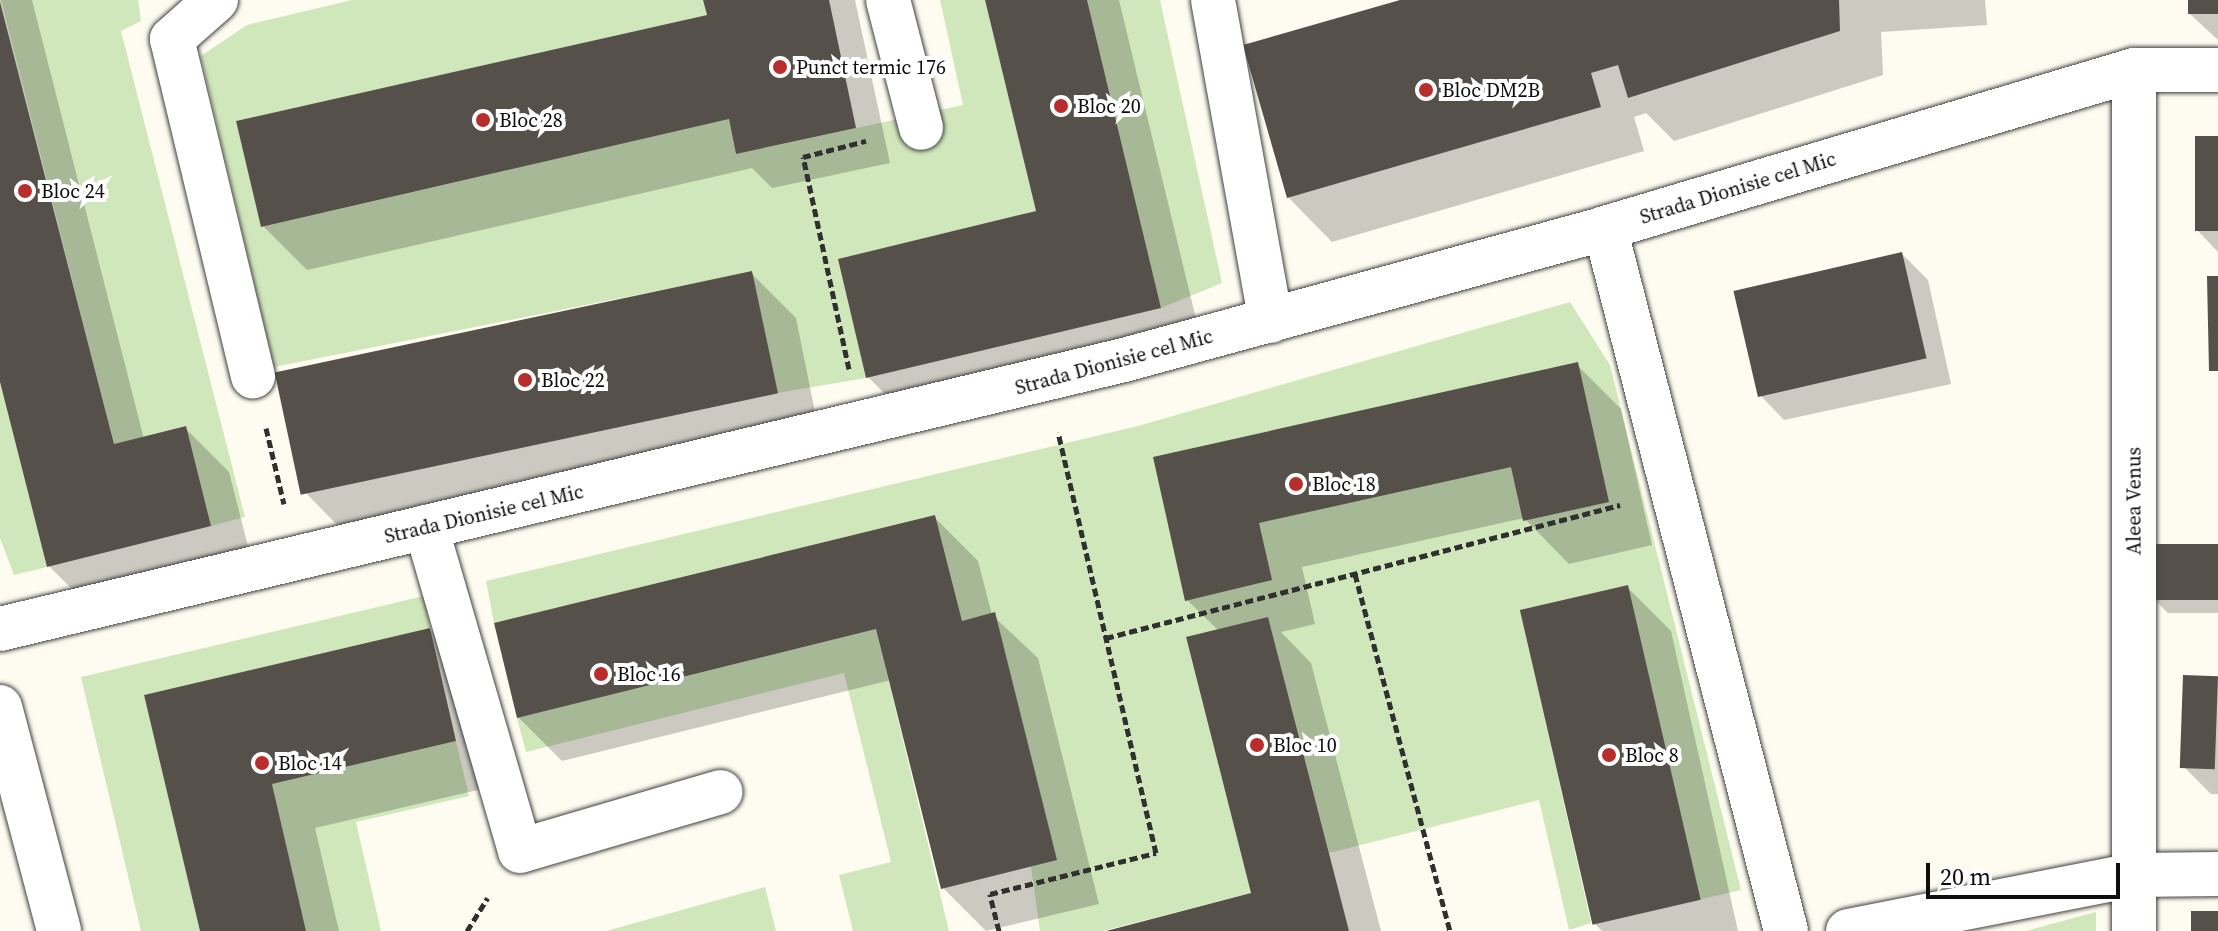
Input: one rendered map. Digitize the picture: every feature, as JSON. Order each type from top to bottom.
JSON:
[{"type":"street","points":[[216,0],[172,39],[253,376]]},
{"type":"street","points":[[888,0],[921,128]]},
{"type":"street","points":[[1213,0],[1271,321]]},
{"type":"street","name":"Strada Dionisie cel Mic","points":[[0,629],[861,425],[1271,321],[1605,228],[2134,70],[2218,70]]},
{"type":"street","name":"Aleea Venus","points":[[2134,70],[2134,931]]},
{"type":"street","points":[[1605,228],[1786,931]]},
{"type":"street","points":[[426,527],[520,851],[721,792]]},
{"type":"street","points":[[0,707],[59,931]]},
{"type":"street","points":[[1848,931],[2134,875],[2218,874]]},
{"type":"path","points":[[861,425],[803,157],[921,128]]},
{"type":"path","points":[[253,376],[298,558]]},
{"type":"path","points":[[999,931],[990,894],[1156,853],[1045,380]]},
{"type":"path","points":[[1106,638],[1675,491]]},
{"type":"path","points":[[1355,574],[1450,931]]},
{"type":"green space","points":[[1,0],[138,0],[141,21],[121,31],[245,517],[211,526],[185,426],[114,444]]},
{"type":"green space","points":[[352,0],[703,0],[707,15],[236,121],[262,227],[729,119],[736,154],[963,105],[940,0],[985,0],[1036,211],[839,259],[866,378],[777,393],[752,272],[274,367],[201,56],[247,25]]},
{"type":"green space","points":[[1087,0],[1160,0],[1222,283],[1161,308]]},
{"type":"green space","points":[[1570,302],[1610,365],[1741,890],[1698,900],[1628,585],[1520,610],[1591,923],[1569,930],[1539,800],[1329,853],[1268,617],[1186,638],[1251,893],[1102,931],[1040,931],[995,613],[962,621],[935,515],[494,623],[486,581],[1138,426]]},
{"type":"green space","points":[[0,382],[47,567],[14,575],[0,538]]},
{"type":"green space","points":[[424,596],[430,628],[144,695],[200,931],[141,931],[81,677]]},
{"type":"green space","points":[[876,629],[949,931],[853,931],[839,875],[891,862],[844,673],[526,752],[517,718]]},
{"type":"green space","points":[[456,741],[469,796],[356,822],[381,931],[306,931],[272,784]]},
{"type":"green space","points":[[765,887],[776,931],[606,931]]},
{"type":"green space","points":[[2096,912],[2096,931],[2026,931]]},
{"type":"building","name":"Bloc 28","points":[[703,0],[829,0],[856,128],[736,154],[729,119],[261,227],[236,121],[707,15]]},
{"type":"building","name":"Bloc 20","points":[[985,0],[1087,0],[1161,308],[866,378],[838,259],[1036,211]]},
{"type":"building","name":"Bloc DM2B","points":[[1400,0],[1839,0],[1840,31],[1628,98],[1618,65],[1591,73],[1601,107],[1287,198],[1243,45]]},
{"type":"building","points":[[2188,0],[2218,0],[2218,14],[2188,14]]},
{"type":"building","name":"Bloc 24","points":[[0,2],[114,444],[186,426],[211,526],[47,567],[0,382]]},
{"type":"building","points":[[2195,136],[2218,136],[2218,231],[2195,231]]},
{"type":"building","points":[[1902,252],[1927,358],[1758,397],[1733,291]]},
{"type":"building","name":"Bloc 22","points":[[752,271],[778,393],[301,495],[275,372]]},
{"type":"building","points":[[2207,276],[2218,276],[2218,371],[2209,371]]},
{"type":"building","name":"Bloc 18","points":[[1578,362],[1609,502],[1523,521],[1511,467],[1259,523],[1272,580],[1185,601],[1153,457]]},
{"type":"building","name":"Bloc 16","points":[[935,515],[962,621],[995,612],[1057,860],[941,889],[876,629],[517,718],[494,623]]},
{"type":"building","points":[[2151,544],[2218,544],[2218,600],[2151,600]]},
{"type":"building","name":"Bloc 8","points":[[1628,585],[1701,900],[1593,925],[1520,610]]},
{"type":"building","name":"Bloc 10","points":[[1268,617],[1349,931],[1106,931],[1251,893],[1186,637]]},
{"type":"building","name":"Bloc 14","points":[[430,628],[456,741],[272,784],[306,931],[200,931],[144,695]]},
{"type":"building","points":[[2183,675],[2218,676],[2215,769],[2180,768]]},
{"type":"building","points":[[2191,911],[2218,911],[2218,931],[2191,931]]},
{"type":"place","name":"Punct termic 176","points":[[780,67]]},
{"type":"place","name":"Bloc DM2B","points":[[1426,90]]},
{"type":"place","name":"Bloc 20","points":[[1061,106]]},
{"type":"place","name":"Bloc 28","points":[[483,120]]},
{"type":"place","name":"Bloc 24","points":[[25,191]]},
{"type":"place","name":"Bloc 22","points":[[525,380]]},
{"type":"place","name":"Bloc 18","points":[[1296,484]]},
{"type":"place","name":"Bloc 16","points":[[601,674]]},
{"type":"place","name":"Bloc 10","points":[[1257,745]]},
{"type":"place","name":"Bloc 8","points":[[1609,755]]},
{"type":"place","name":"Bloc 14","points":[[262,763]]}]
